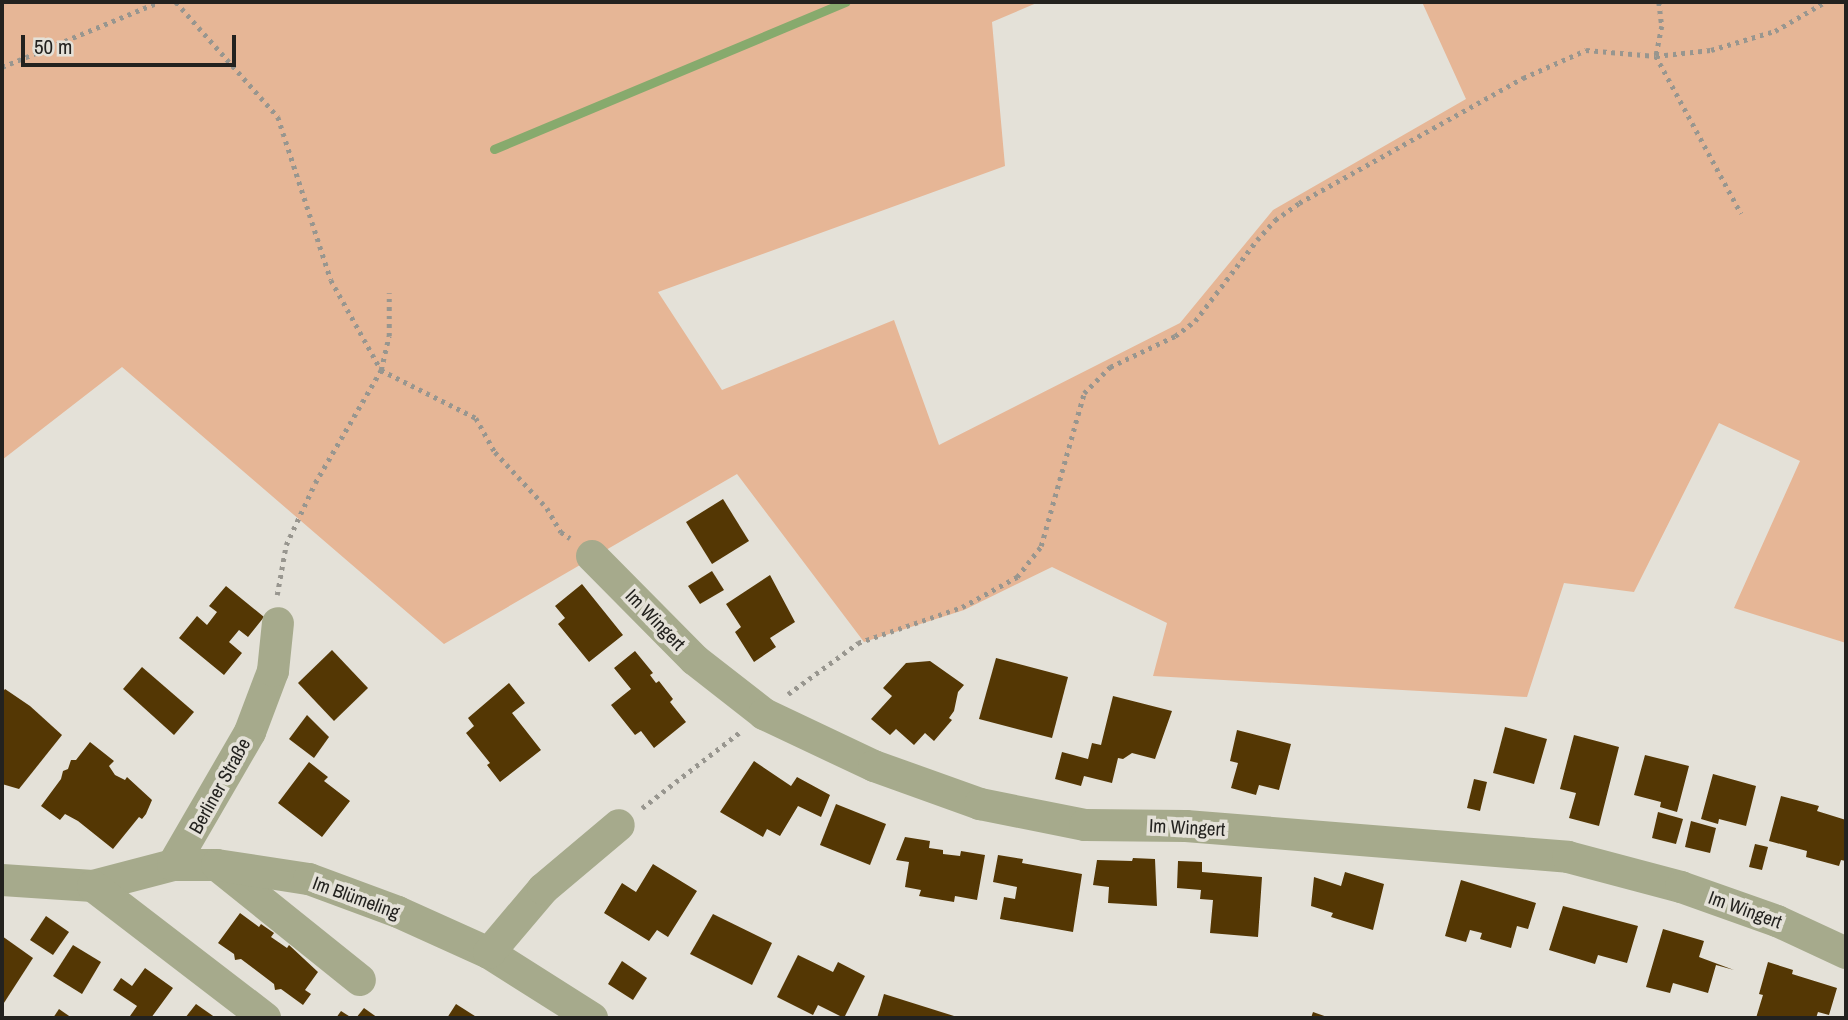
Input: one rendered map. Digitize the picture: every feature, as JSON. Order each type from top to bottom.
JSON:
[{"type":"street","name":"Im Wingert","points":[[592,556],[695,660],[764,714],[874,766],[980,804],[1085,825],[1186,826],[1568,856],[1681,887],[1777,921],[1846,953]]},
{"type":"street","name":"Berliner Straße","points":[[173,865],[250,732],[273,671],[278,624]]},
{"type":"street","points":[[489,953],[543,889],[619,825]]},
{"type":"street","name":"Im Blümeling","points":[[173,865],[217,865],[309,879],[398,912],[489,953],[592,1018]]},
{"type":"street","points":[[2,880],[93,886],[173,865]]},
{"type":"street","points":[[217,865],[359,980]]},
{"type":"street","points":[[93,886],[265,1018]]},
{"type":"path","points":[[2,68],[159,2]]},
{"type":"path","points":[[176,2],[278,117],[331,280],[381,370],[476,418],[495,452],[547,508],[561,532],[592,556]]},
{"type":"path","points":[[1659,2],[1662,26],[1656,56],[1741,213]]},
{"type":"path","points":[[619,825],[810,676],[858,643],[962,607],[1017,577],[1041,546],[1084,393],[1110,367],[1175,337],[1195,321],[1206,303],[1275,220],[1299,203],[1523,78],[1586,50],[1656,56],[1711,50],[1775,31],[1825,2]]},
{"type":"path","points":[[278,624],[277,586],[286,545],[315,483],[381,370],[389,336],[388,293]]},
{"type":"shaded area","points":[[2,2],[1039,2],[992,22],[1005,166],[658,292],[722,390],[894,320],[939,445],[1180,323],[1273,210],[1466,99],[1422,2],[1846,2],[1846,643],[1734,608],[1800,461],[1719,423],[1634,592],[1564,583],[1527,697],[1153,676],[1167,623],[1052,567],[964,610],[864,642],[737,474],[444,644],[122,367],[2,460]]},
{"type":"building","points":[[723,499],[749,541],[712,564],[686,522]]},
{"type":"building","points":[[712,571],[724,590],[700,604],[688,586]]},
{"type":"building","points":[[770,575],[795,622],[770,638],[776,647],[754,662],[735,632],[741,627],[726,604]]},
{"type":"building","points":[[582,584],[623,635],[589,662],[558,624],[565,618],[555,606]]},
{"type":"building","points":[[226,586],[264,617],[248,637],[239,630],[229,642],[242,653],[224,675],[179,638],[197,616],[207,625],[217,612],[209,606]]},
{"type":"building","points":[[332,650],[368,688],[334,721],[298,683]]},
{"type":"building","points":[[635,651],[653,673],[650,675],[656,683],[659,681],[673,699],[670,702],[686,722],[654,748],[641,731],[635,735],[611,705],[631,689],[614,668]]},
{"type":"building","points":[[996,658],[1068,677],[1052,738],[979,719]]},
{"type":"building","points":[[930,661],[964,685],[958,692],[954,711],[949,718],[952,720],[934,741],[925,733],[914,745],[896,729],[890,735],[871,719],[892,696],[883,688],[906,663]]},
{"type":"building","points":[[142,667],[194,712],[174,735],[123,689]]},
{"type":"building","points":[[509,683],[525,703],[512,713],[541,750],[500,782],[487,765],[490,763],[466,733],[474,726],[468,718]]},
{"type":"building","points":[[5,689],[30,706],[62,735],[19,789],[2,784],[2,693]]},
{"type":"building","points":[[1113,696],[1172,711],[1155,759],[1132,753],[1123,759],[1118,758],[1112,783],[1084,776],[1081,786],[1055,779],[1062,752],[1088,759],[1092,743],[1101,745]]},
{"type":"building","points":[[307,715],[329,737],[314,758],[289,739]]},
{"type":"building","points":[[1505,727],[1547,739],[1534,784],[1493,773]]},
{"type":"building","points":[[1237,730],[1291,744],[1279,790],[1259,785],[1256,795],[1231,788],[1238,763],[1230,761]]},
{"type":"building","points":[[1574,735],[1619,747],[1599,826],[1569,818],[1576,793],[1560,789]]},
{"type":"building","points":[[90,742],[114,761],[109,766],[115,775],[125,780],[127,777],[152,800],[146,814],[142,819],[139,817],[113,849],[78,821],[65,814],[60,820],[41,806],[61,779],[63,771],[68,769],[71,760],[76,760]]},
{"type":"building","points":[[1645,755],[1689,766],[1677,812],[1660,807],[1661,802],[1634,795]]},
{"type":"building","points":[[754,761],[791,786],[797,777],[830,795],[821,817],[798,806],[780,836],[767,829],[763,837],[720,812]]},
{"type":"building","points":[[309,762],[328,777],[324,781],[350,801],[322,837],[278,803]]},
{"type":"building","points":[[1713,774],[1756,786],[1746,826],[1719,819],[1718,824],[1701,819]]},
{"type":"building","points":[[1474,779],[1487,782],[1480,811],[1467,808]]},
{"type":"building","points":[[1781,796],[1819,806],[1817,811],[1846,820],[1846,861],[1841,860],[1839,866],[1806,857],[1807,851],[1769,841]]},
{"type":"building","points":[[836,804],[886,824],[870,865],[820,845]]},
{"type":"building","points":[[1658,812],[1683,819],[1676,844],[1652,838]]},
{"type":"building","points":[[1691,821],[1716,828],[1710,853],[1685,847]]},
{"type":"building","points":[[905,837],[930,841],[929,848],[943,850],[943,854],[960,856],[961,851],[985,855],[977,900],[955,896],[954,902],[919,896],[921,890],[905,887],[909,862],[896,860]]},
{"type":"building","points":[[1755,844],[1768,847],[1762,870],[1749,867]]},
{"type":"building","points":[[998,855],[1023,859],[1022,863],[1082,874],[1073,932],[1000,919],[1004,897],[1015,899],[1017,887],[993,882]]},
{"type":"building","points":[[1133,858],[1155,859],[1157,906],[1108,903],[1109,887],[1093,885],[1097,860],[1132,861]]},
{"type":"building","points":[[1178,861],[1202,862],[1202,872],[1262,877],[1258,937],[1210,933],[1213,900],[1200,899],[1201,890],[1177,888]]},
{"type":"building","points":[[653,864],[697,891],[668,937],[657,930],[649,941],[604,913],[622,883],[636,892]]},
{"type":"building","points":[[1345,872],[1384,884],[1373,930],[1331,917],[1333,913],[1311,906],[1314,877],[1341,886]]},
{"type":"building","points":[[1461,880],[1536,903],[1528,929],[1517,926],[1511,948],[1480,939],[1482,933],[1470,930],[1466,942],[1445,936]]},
{"type":"building","points":[[1563,906],[1638,926],[1627,963],[1598,955],[1595,964],[1549,950]]},
{"type":"building","points":[[240,913],[259,927],[261,924],[274,933],[271,937],[287,948],[289,945],[318,972],[305,990],[311,994],[303,1005],[281,989],[275,990],[274,984],[241,959],[235,960],[234,954],[218,943]]},
{"type":"building","points":[[713,914],[772,943],[752,985],[690,954]]},
{"type":"building","points":[[46,916],[69,932],[53,955],[30,940]]},
{"type":"building","points":[[1663,929],[1704,941],[1699,957],[1734,970],[1716,965],[1708,993],[1673,983],[1670,993],[1646,987]]},
{"type":"building","points":[[2,936],[33,958],[2,1006]]},
{"type":"building","points":[[73,945],[101,962],[82,994],[53,976]]},
{"type":"building","points":[[798,955],[833,972],[838,962],[865,976],[844,1018],[818,1005],[813,1015],[777,997]]},
{"type":"building","points":[[622,961],[647,978],[633,1000],[608,984]]},
{"type":"building","points":[[1768,962],[1793,970],[1792,974],[1837,988],[1829,1015],[1818,1012],[1816,1018],[1756,1018]]},
{"type":"building","points":[[145,968],[173,988],[151,1018],[133,1018],[130,1016],[137,1006],[113,990],[121,978],[132,986]]},
{"type":"building","points":[[884,994],[954,1016],[954,1018],[877,1018]]},
{"type":"building","points":[[196,1004],[216,1018],[185,1018]]},
{"type":"building","points":[[456,1004],[478,1018],[447,1018]]},
{"type":"building","points":[[364,1008],[378,1018],[356,1018]]},
{"type":"building","points":[[59,1009],[72,1018],[53,1018]]},
{"type":"building","points":[[341,1011],[352,1018],[336,1018]]},
{"type":"building","points":[[1313,1012],[1330,1018],[1311,1018]]},
{"type":"waterway","points":[[494,149],[845,2]]}]
